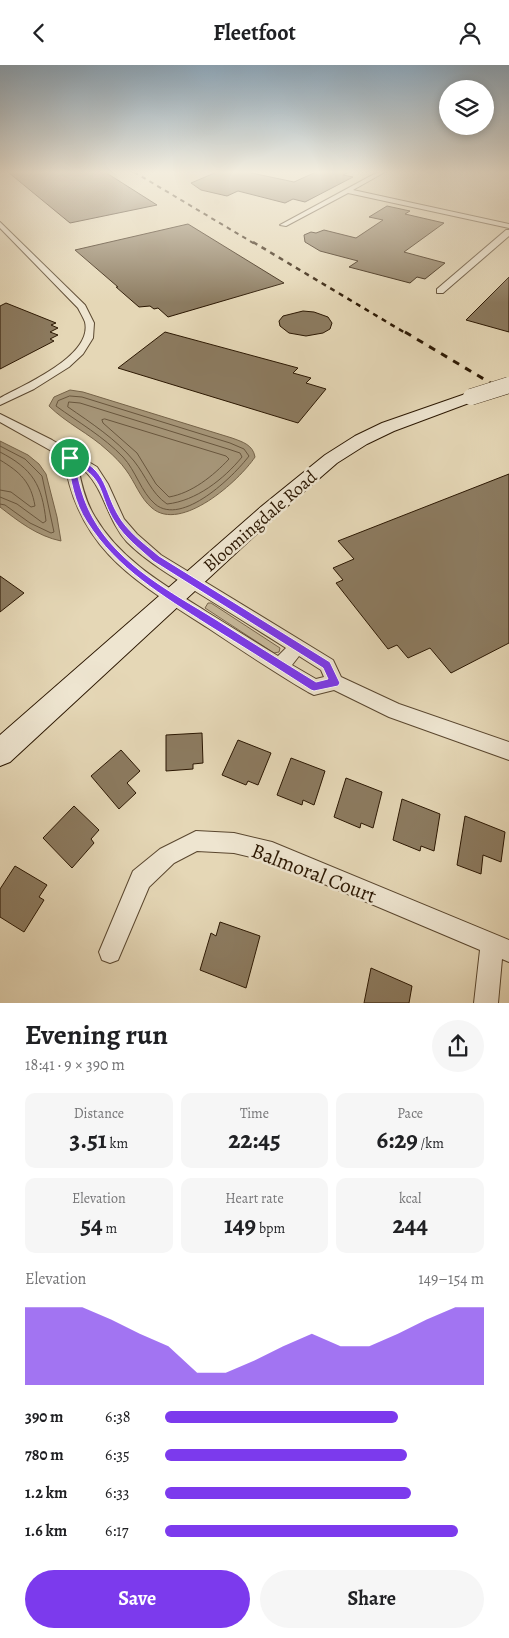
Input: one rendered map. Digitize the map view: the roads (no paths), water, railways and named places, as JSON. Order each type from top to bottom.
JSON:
[{"type":"main road","name":"Bloomingdale Road","points":[[0,753],[311,475],[347,449],[375,433],[406,419],[509,385]]},
{"type":"street","points":[[284,225],[302,216]]},
{"type":"street","points":[[466,216],[509,225]]},
{"type":"street","points":[[0,224],[82,307],[90,320],[92,332],[84,347],[60,369],[0,402]]},
{"type":"street","points":[[440,291],[509,232]]},
{"type":"street","points":[[0,417],[93,470],[102,484],[118,521],[132,538],[156,559],[327,665],[335,683]]},
{"type":"street","points":[[70,458],[77,494],[90,520],[102,538],[131,568],[173,597],[314,687],[335,683],[395,711],[509,751]]},
{"type":"street","points":[[280,666],[298,647]]},
{"type":"street","name":"Balmoral Court","points":[[110,952],[141,879],[167,856],[196,841],[234,843],[272,852],[500,948]]},
{"type":"street","points":[[486,1003],[500,948]]},
{"type":"water","points":[[70,390],[83,392],[232,438],[250,447],[255,457],[236,479],[208,501],[178,514],[164,514],[148,504],[120,462],[100,444],[49,406],[54,397]]},
{"type":"water","points":[[0,441],[28,455],[39,464],[46,474],[61,541],[36,532],[0,507]]},
{"type":"railway","points":[[208,216],[255,244]]},
{"type":"railway","points":[[253,242],[407,334]]},
{"type":"railway","points":[[405,332],[509,394]]}]
